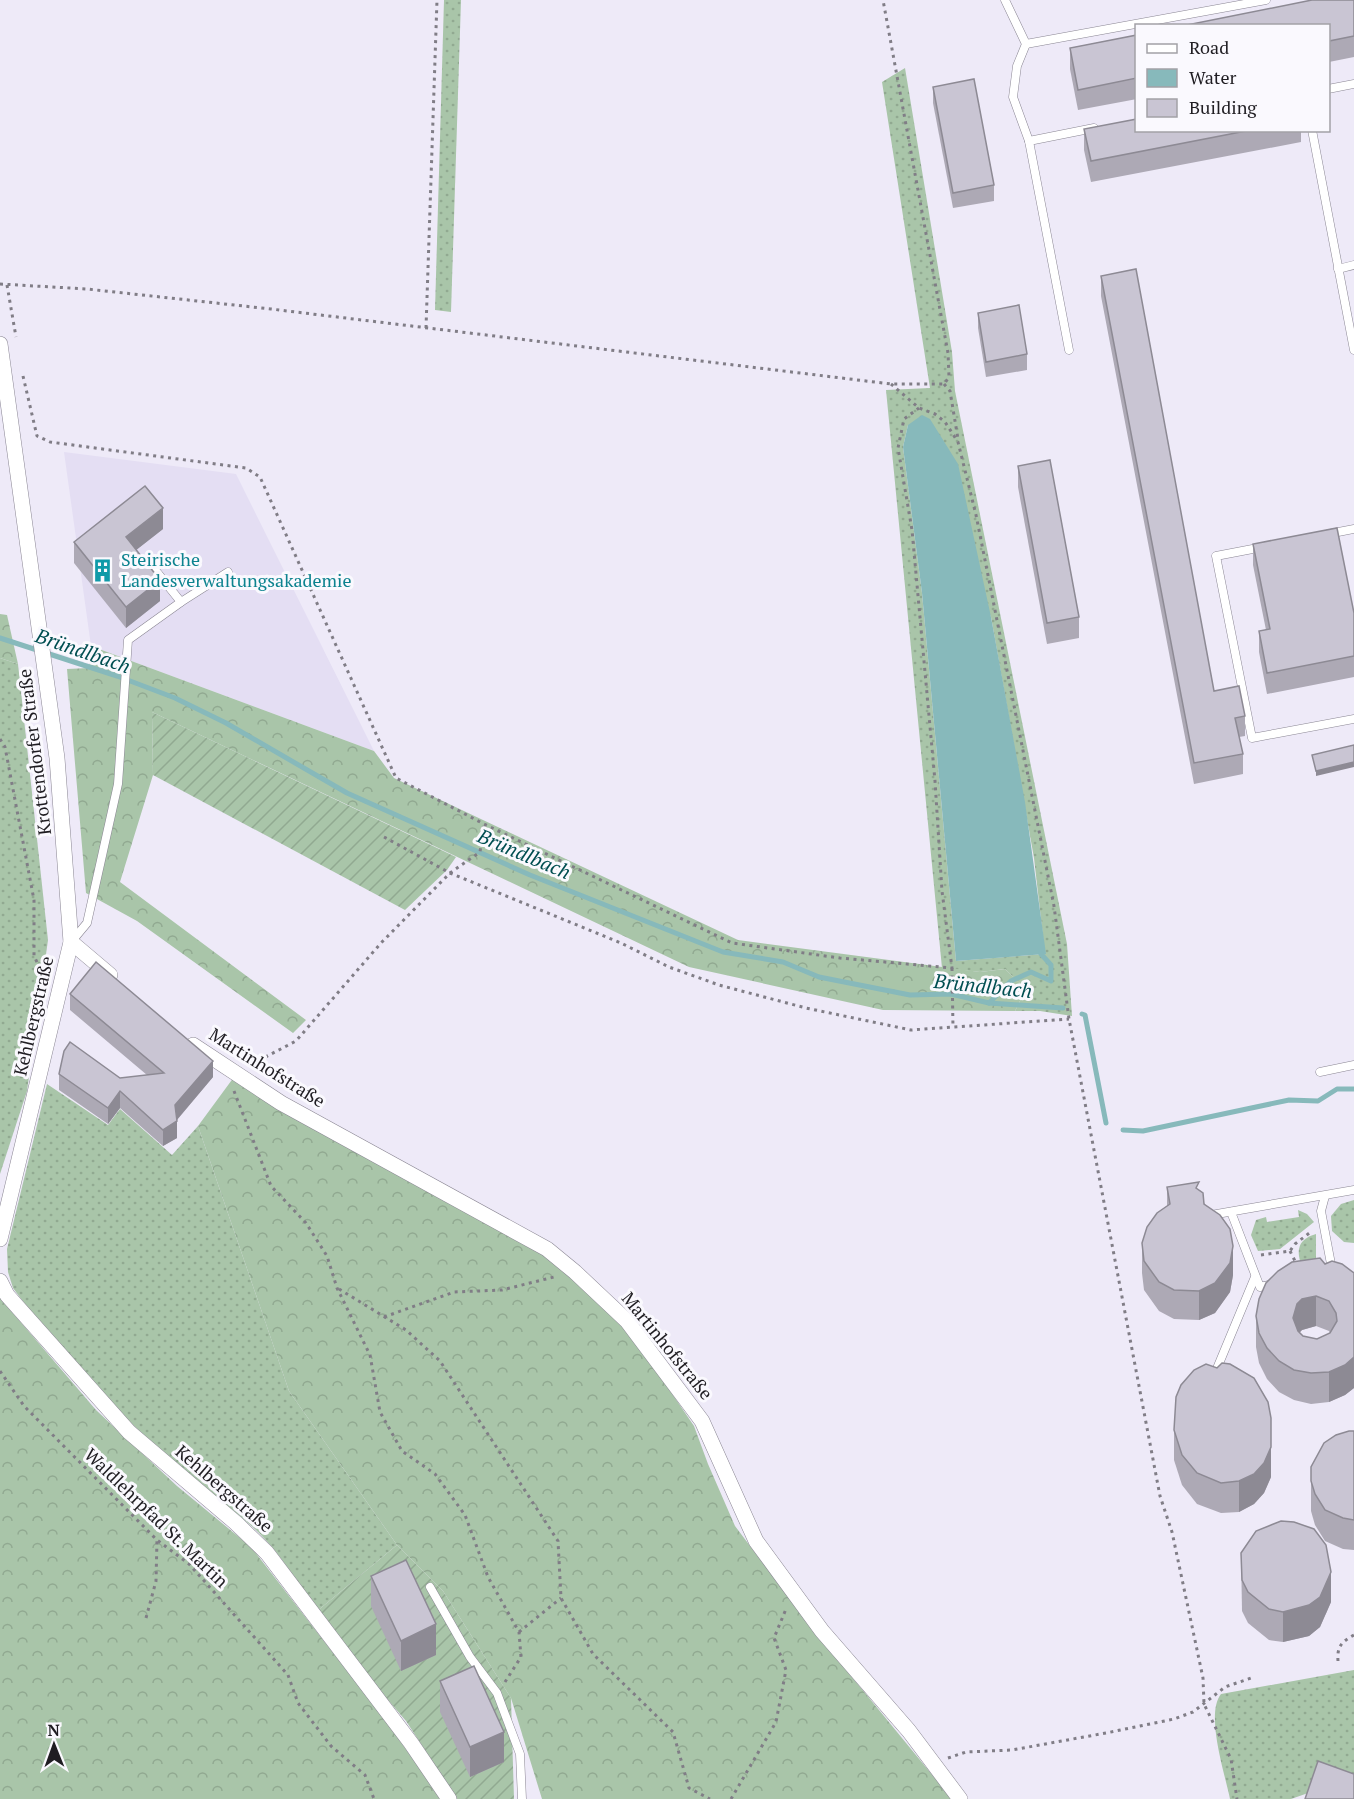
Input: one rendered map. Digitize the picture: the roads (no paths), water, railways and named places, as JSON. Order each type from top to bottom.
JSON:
[{"type":"street","name":"Krottendorfer Straße","points":[[0,344],[57,758],[71,942]]},
{"type":"street","points":[[71,942],[124,987]]},
{"type":"street","name":"Kehlbergstraße","points":[[0,1239],[71,942]]},
{"type":"street","name":"Martinhofstraße","points":[[177,1032],[231,1072],[291,1108],[527,1237],[575,1272],[627,1321],[702,1421],[756,1541],[794,1590],[822,1632],[909,1731],[960,1799]]},
{"type":"street","name":"Kehlbergstraße","points":[[0,1281],[7,1295],[129,1432],[237,1523],[267,1553],[411,1743],[449,1799]]},
{"type":"lane","points":[[1005,0],[1026,44],[1017,66],[1013,97],[1029,141],[1069,350]]},
{"type":"lane","points":[[1135,24],[1266,0]]},
{"type":"lane","points":[[1026,44],[1135,24]]},
{"type":"lane","points":[[1330,89],[1354,84]]},
{"type":"lane","points":[[1029,141],[1104,126]]},
{"type":"lane","points":[[1312,132],[1354,350]]},
{"type":"lane","points":[[1338,269],[1354,266]]},
{"type":"lane","points":[[1318,536],[1354,529]]},
{"type":"lane","points":[[1273,545],[1216,556],[1252,738],[1354,719]]},
{"type":"lane","points":[[152,566],[181,602]]},
{"type":"lane","points":[[71,942],[87,923],[118,784],[128,640],[228,572]]},
{"type":"lane","points":[[1320,1072],[1354,1065]]},
{"type":"lane","points":[[1202,1216],[1354,1190]]},
{"type":"lane","points":[[1325,1196],[1321,1211],[1331,1264],[1328,1281]]},
{"type":"lane","points":[[1231,1212],[1260,1287],[1283,1281]]},
{"type":"lane","points":[[1321,1273],[1331,1264]]},
{"type":"lane","points":[[1215,1386],[1215,1367],[1255,1277]]},
{"type":"lane","points":[[430,1587],[470,1657],[498,1693],[520,1754],[522,1799]]},
{"type":"water","points":[[922,415],[930,419],[958,464],[991,617],[1025,802],[1046,954],[956,961],[922,593],[903,447],[908,425]]},
{"type":"waterway","name":"Bründlbach","points":[[0,638],[117,676],[175,698],[226,723],[347,793],[530,875],[723,952],[783,962],[819,977],[910,995],[951,994],[989,1003],[1063,1008]]},
{"type":"waterway","points":[[989,1003],[1011,981],[1031,972],[1051,981],[1051,965],[1041,954]]},
{"type":"waterway","name":"Bründlbach","points":[[1082,1014],[1085,1015],[1106,1123]]},
{"type":"waterway","name":"Bründlbach","points":[[1123,1130],[1143,1131],[1289,1100],[1318,1101],[1337,1089],[1354,1089]]},
{"type":"place","name":"Steirische Landesverwaltungsakademie","points":[[103,570]]}]
